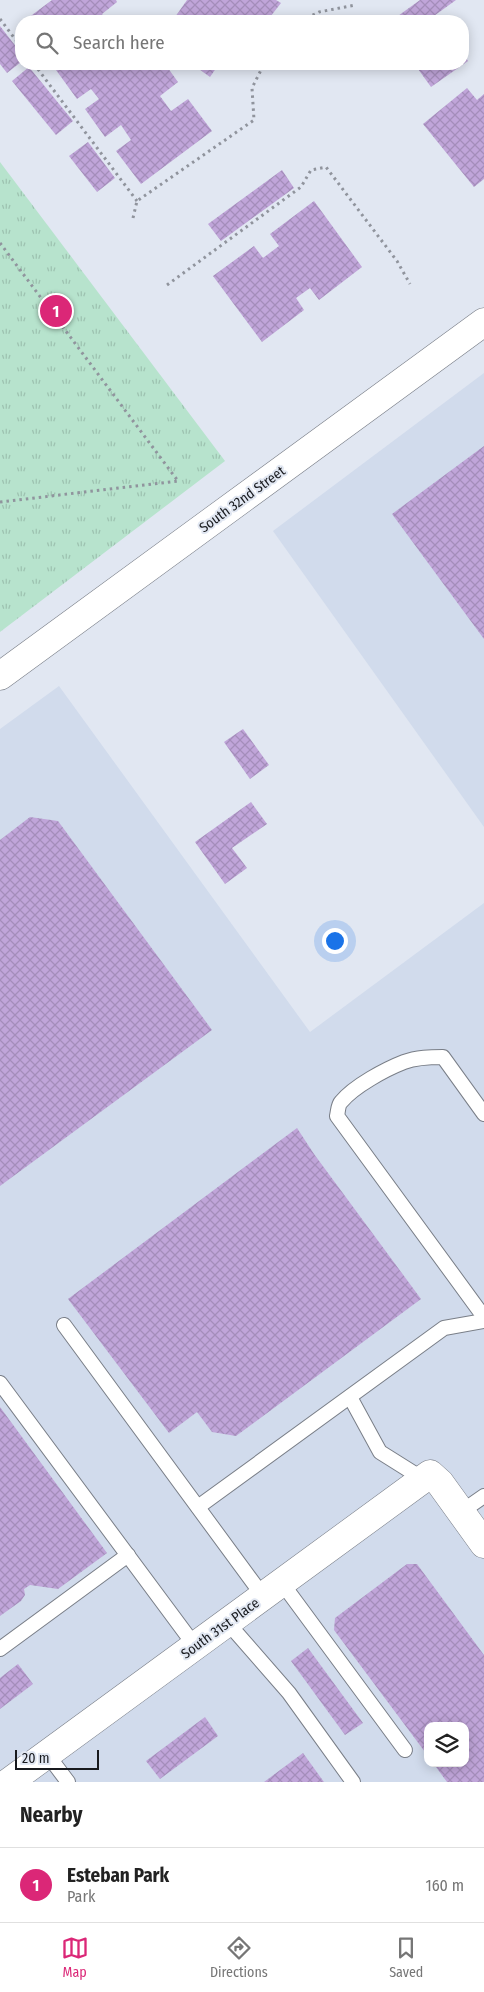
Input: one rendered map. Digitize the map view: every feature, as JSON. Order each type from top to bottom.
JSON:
[{"type":"street","name":"South 32nd Street","points":[[0,676],[484,322]]},
{"type":"street","points":[[427,1476],[440,1483],[484,1544]]},
{"type":"street","name":"South 31st Place","points":[[9,1782],[427,1476]]},
{"type":"lane","points":[[484,1114],[443,1057],[428,1057],[406,1061],[378,1074],[340,1102],[337,1116],[484,1317]]},
{"type":"lane","points":[[198,1507],[444,1328],[484,1321]]},
{"type":"lane","points":[[64,1325],[198,1507],[272,1589],[405,1750]]},
{"type":"lane","points":[[0,1383],[196,1646]]},
{"type":"lane","points":[[350,1397],[380,1452],[427,1476]]},
{"type":"lane","points":[[461,1512],[484,1496]]},
{"type":"lane","points":[[0,1649],[128,1554]]},
{"type":"lane","points":[[227,1622],[290,1693],[353,1782]]},
{"type":"lane","points":[[47,1754],[68,1782]]},
{"type":"path","points":[[313,15],[319,12],[355,5]]},
{"type":"path","points":[[0,19],[15,39]]},
{"type":"path","points":[[39,70],[137,201]]},
{"type":"path","points":[[133,218],[137,201],[254,120],[252,88],[261,70]]},
{"type":"path","points":[[167,285],[301,187],[311,170],[326,167],[397,261],[410,284]]},
{"type":"path","points":[[0,243],[178,481],[0,502]]},
{"type":"shaded area","points":[[484,373],[484,827],[273,531]]},
{"type":"shaded area","points":[[59,686],[310,1032],[484,903],[484,1782],[0,1782],[0,729]]},
{"type":"green space","points":[[0,162],[225,461],[0,632]]},
{"type":"building","points":[[52,0],[116,0],[117,2],[103,15],[32,15]]},
{"type":"building","points":[[187,0],[276,0],[281,3],[272,15],[176,15]]},
{"type":"building","points":[[420,0],[456,0],[435,15],[399,15]]},
{"type":"building","points":[[0,26],[15,45],[15,67],[7,73],[0,64]]},
{"type":"building","points":[[25,70],[31,70],[73,121],[56,135],[12,81]]},
{"type":"building","points":[[56,70],[169,70],[178,82],[160,96],[171,111],[188,99],[212,131],[141,184],[116,151],[131,140],[121,125],[105,137],[85,109],[99,99],[91,89],[77,99]]},
{"type":"building","points":[[200,70],[215,70],[210,77]]},
{"type":"building","points":[[419,70],[455,70],[431,87]]},
{"type":"building","points":[[467,88],[477,100],[484,94],[484,179],[474,187],[423,124]]},
{"type":"building","points":[[88,142],[115,178],[97,192],[69,156]]},
{"type":"building","points":[[282,170],[294,188],[221,241],[208,224]]},
{"type":"building","points":[[314,201],[362,267],[319,300],[310,288],[296,298],[304,310],[262,342],[213,276],[254,246],[263,258],[279,246],[270,234]]},
{"type":"building","points":[[484,446],[484,639],[392,514]]},
{"type":"building","points":[[243,729],[269,765],[250,779],[224,742]]},
{"type":"building","points":[[251,802],[267,824],[232,848],[247,868],[225,884],[195,842]]},
{"type":"building","points":[[30,817],[58,821],[212,1030],[0,1186],[0,840]]},
{"type":"building","points":[[297,1128],[314,1154],[421,1299],[236,1436],[212,1432],[197,1412],[169,1433],[68,1299]]},
{"type":"building","points":[[0,1407],[107,1553],[58,1589],[30,1585],[24,1589],[25,1595],[21,1601],[0,1616]]},
{"type":"building","points":[[407,1564],[417,1564],[484,1655],[484,1782],[447,1782],[436,1767],[469,1767],[469,1722],[424,1722],[424,1751],[334,1630],[335,1618]]},
{"type":"building","points":[[308,1648],[363,1723],[345,1735],[291,1661]]},
{"type":"building","points":[[18,1664],[33,1684],[0,1709],[0,1678]]},
{"type":"building","points":[[205,1717],[218,1736],[160,1779],[146,1761]]},
{"type":"building","points":[[303,1753],[324,1782],[264,1782]]},
{"type":"place","name":"Esteban Park","points":[[56,311]]}]
